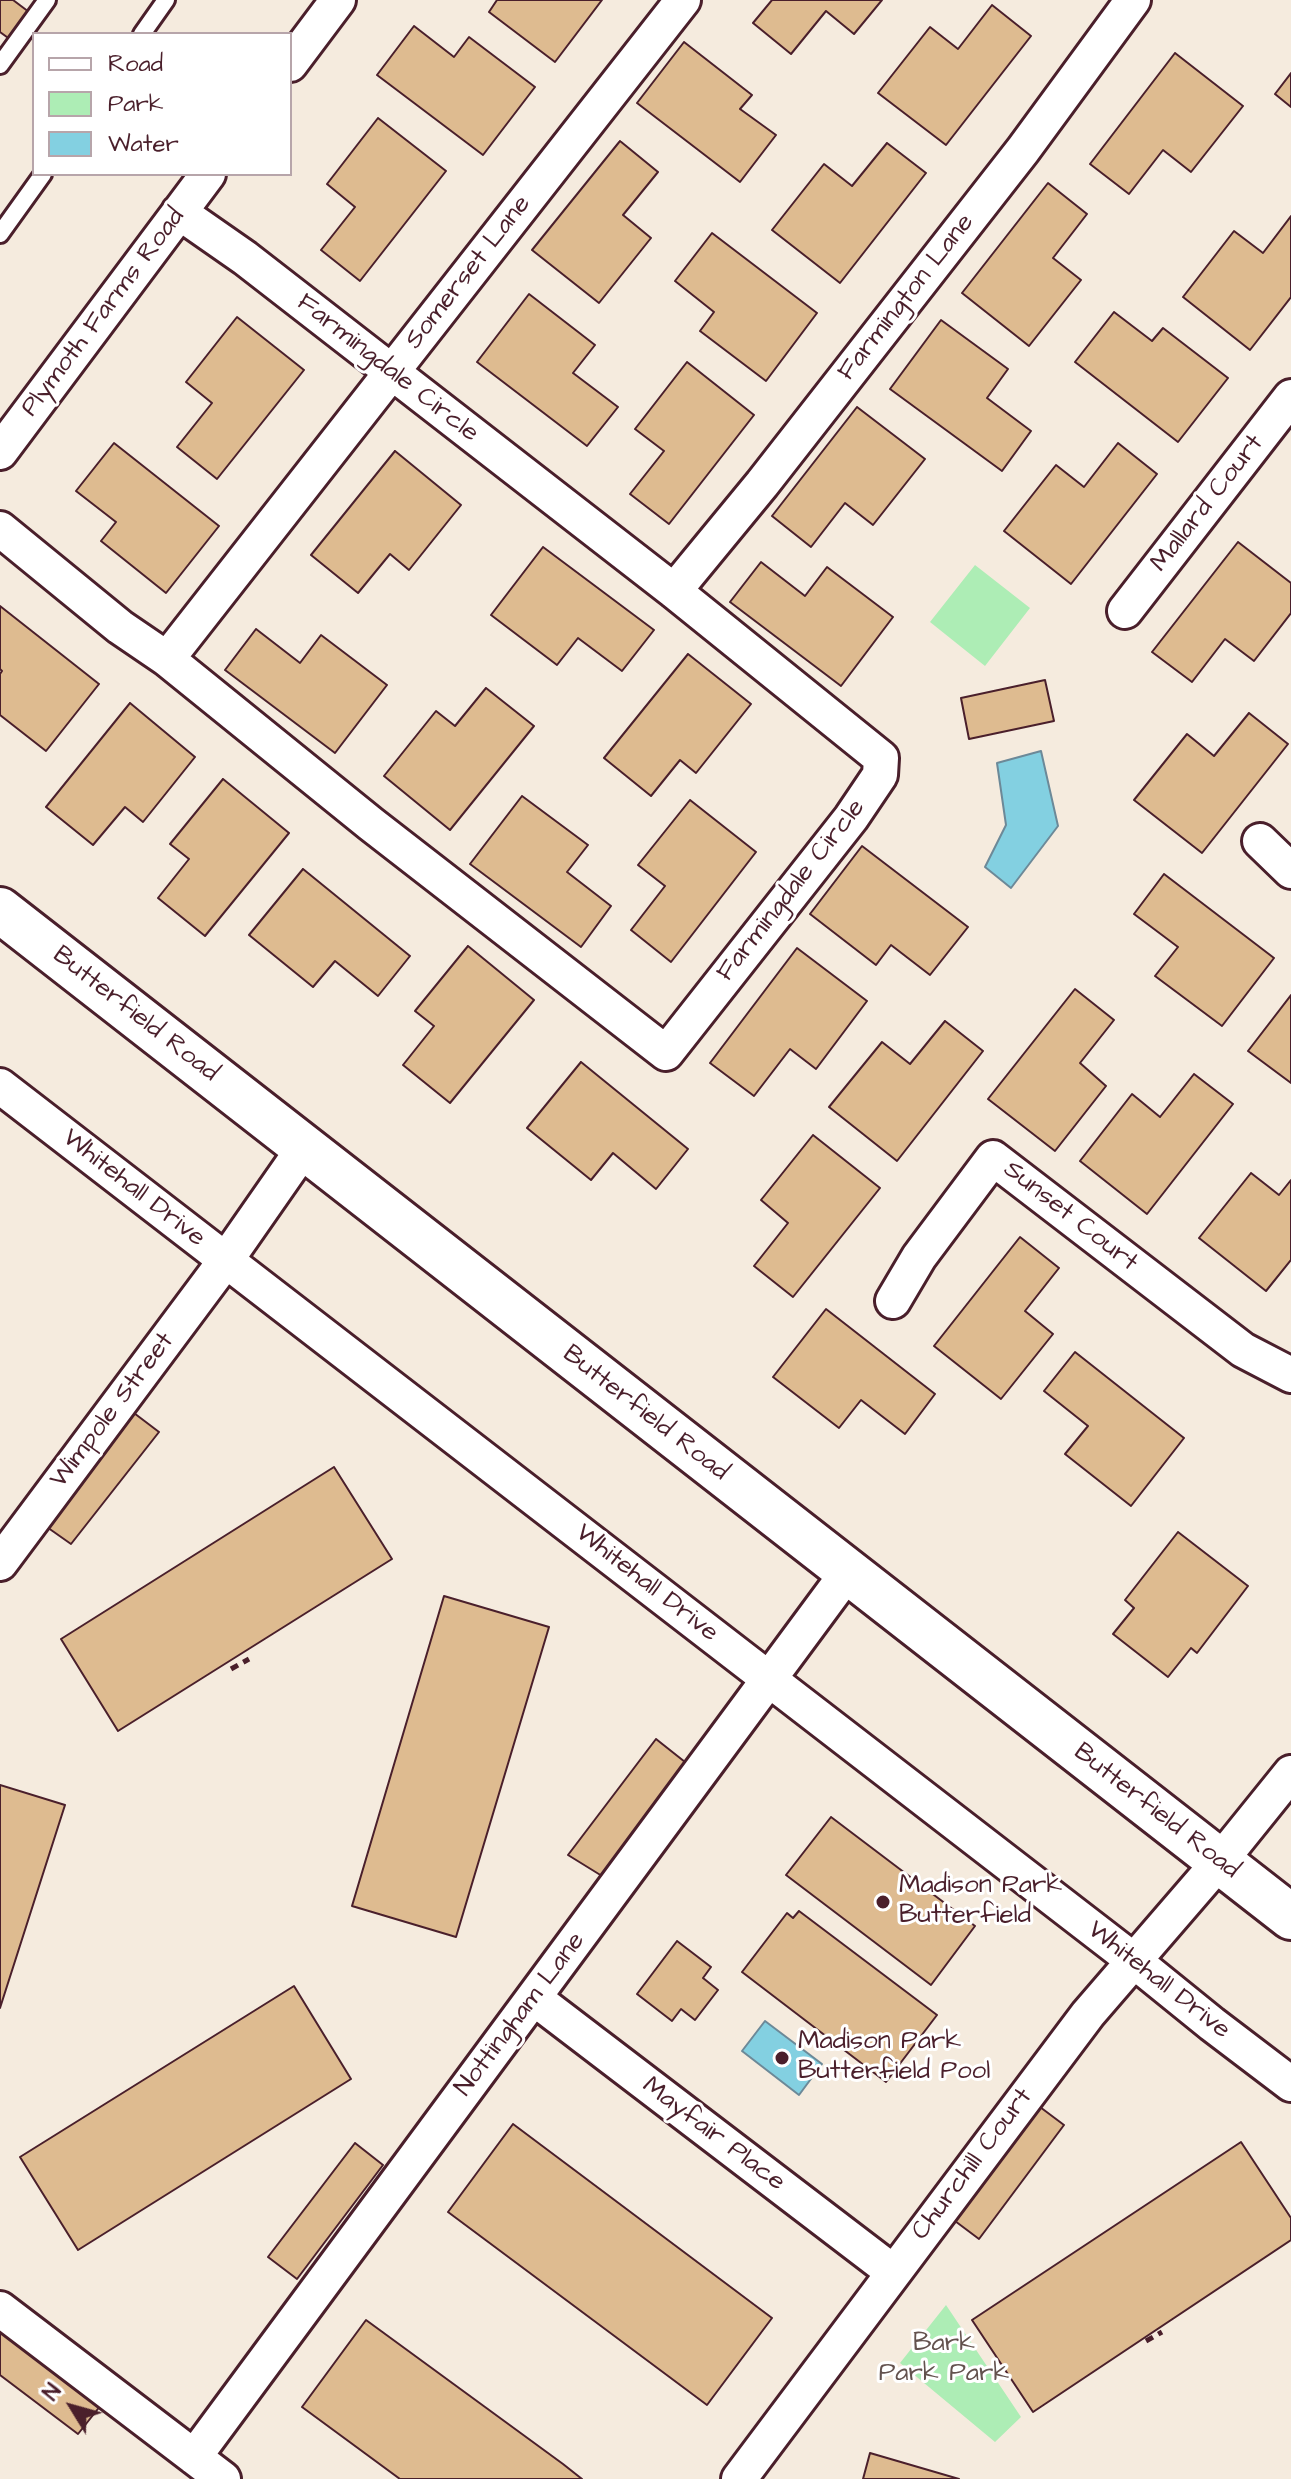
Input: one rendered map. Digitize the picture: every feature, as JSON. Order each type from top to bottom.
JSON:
[{"type":"main road","name":"Butterfield Road","points":[[0,910],[1291,1917]]},
{"type":"street","points":[[292,61],[338,0]]},
{"type":"street","name":"Somerset Lane","points":[[167,659],[683,0]]},
{"type":"street","name":"Farmington Lane","points":[[674,591],[762,484],[1023,150],[1133,0]]},
{"type":"street","name":"Plymoth Farms Road","points":[[0,452],[206,176]]},
{"type":"street","name":"Farmingdale Circle","points":[[0,529],[120,627],[167,659],[371,824],[666,1053],[851,818],[880,775],[881,758],[674,591],[245,258],[179,212]]},
{"type":"street","name":"Mallard Court","points":[[1125,611],[1291,397]]},
{"type":"street","points":[[1260,841],[1291,871]]},
{"type":"street","name":"Whitehall Drive","points":[[0,1086],[1291,2084]]},
{"type":"street","name":"Wimpole Street","points":[[0,1563],[226,1260],[304,1148]]},
{"type":"street","name":"Sunset Court","points":[[893,1301],[919,1257],[993,1158],[1243,1350],[1291,1375]]},
{"type":"street","name":"Nottingham Lane","points":[[194,2457],[848,1572]]},
{"type":"street","name":"Churchill Court","points":[[739,2479],[1088,2014],[1291,1773]]},
{"type":"street","name":"Mayfair Place","points":[[534,1998],[893,2272]]},
{"type":"street","points":[[0,2309],[223,2479]]},
{"type":"lane","points":[[0,65],[47,0]]},
{"type":"lane","points":[[143,32],[166,0]]},
{"type":"lane","points":[[0,234],[42,176]]},
{"type":"path","points":[[231,1669],[249,1659]]},
{"type":"path","points":[[1146,2341],[1162,2332]]},
{"type":"green space","points":[[975,565],[1030,608],[985,666],[930,622]]},
{"type":"green space","name":"Bark Park Park","points":[[946,2305],[1021,2417],[995,2442],[900,2363]]},
{"type":"water","points":[[1041,751],[1058,826],[1011,888],[985,867],[1006,825],[997,763]]},
{"type":"water","name":"Madison Park Butterfield Pool","points":[[765,2021],[822,2064],[799,2095],[742,2051]]},
{"type":"building","points":[[0,0],[13,0],[29,12],[11,40],[0,32]]},
{"type":"building","points":[[497,0],[602,0],[555,62],[489,12]]},
{"type":"building","points":[[772,0],[882,0],[854,34],[826,11],[791,54],[753,23]]},
{"type":"building","points":[[992,5],[1031,36],[946,145],[878,93],[930,27],[958,49]]},
{"type":"building","points":[[414,26],[454,57],[469,37],[535,87],[483,155],[377,75]]},
{"type":"building","points":[[684,42],[752,95],[740,109],[776,135],[740,182],[637,103]]},
{"type":"building","points":[[1175,53],[1243,106],[1191,172],[1163,150],[1129,194],[1090,164]]},
{"type":"building","points":[[1291,73],[1291,107],[1275,94]]},
{"type":"building","points":[[378,118],[446,171],[360,281],[321,250],[355,207],[327,184]]},
{"type":"building","points":[[620,141],[658,172],[623,215],[651,238],[599,303],[532,250]]},
{"type":"building","points":[[887,143],[926,173],[840,283],[772,230],[824,164],[852,186]]},
{"type":"building","points":[[1048,183],[1087,214],[1053,258],[1081,280],[1029,346],[962,293]]},
{"type":"building","points":[[1291,216],[1291,297],[1250,350],[1183,297],[1234,231],[1263,253]]},
{"type":"building","points":[[712,233],[817,313],[766,381],[700,331],[714,312],[675,281]]},
{"type":"building","points":[[529,294],[595,345],[573,373],[618,407],[587,446],[477,362]]},
{"type":"building","points":[[1114,312],[1152,341],[1163,328],[1228,378],[1178,442],[1075,362]]},
{"type":"building","points":[[237,317],[304,370],[217,479],[177,447],[212,403],[186,382]]},
{"type":"building","points":[[941,320],[1008,369],[987,398],[1031,431],[1002,471],[890,389]]},
{"type":"building","points":[[687,362],[754,415],[669,524],[630,494],[664,451],[635,429]]},
{"type":"building","points":[[857,407],[925,459],[873,525],[845,503],[811,547],[772,516]]},
{"type":"building","points":[[114,443],[219,526],[166,593],[101,541],[116,522],[76,491]]},
{"type":"building","points":[[1118,443],[1157,474],[1071,584],[1004,531],[1056,465],[1084,487]]},
{"type":"building","points":[[395,451],[461,505],[409,570],[390,554],[358,593],[311,555]]},
{"type":"building","points":[[1238,542],[1291,583],[1291,613],[1254,661],[1225,639],[1192,682],[1152,652]]},
{"type":"building","points":[[543,547],[654,630],[622,671],[578,638],[557,665],[491,615]]},
{"type":"building","points":[[761,562],[805,596],[827,567],[893,617],[841,686],[730,602]]},
{"type":"building","points":[[0,606],[99,684],[46,751],[0,715]]},
{"type":"building","points":[[256,629],[300,663],[321,635],[387,685],[335,753],[225,670]]},
{"type":"building","points":[[688,654],[751,704],[696,773],[680,760],[651,796],[604,758]]},
{"type":"building","points":[[1045,680],[1054,721],[969,739],[961,698]]},
{"type":"building","points":[[486,688],[534,726],[450,830],[384,776],[436,711],[455,726]]},
{"type":"building","points":[[130,703],[195,757],[143,822],[125,807],[93,845],[46,807]]},
{"type":"building","points":[[1249,713],[1288,744],[1202,853],[1134,800],[1187,734],[1214,756]]},
{"type":"building","points":[[223,779],[289,833],[205,936],[158,898],[189,859],[170,844]]},
{"type":"building","points":[[522,796],[588,845],[567,872],[611,906],[581,947],[470,864]]},
{"type":"building","points":[[690,800],[756,852],[671,962],[631,930],[665,886],[638,865]]},
{"type":"building","points":[[862,846],[968,927],[930,975],[891,945],[876,965],[810,914]]},
{"type":"building","points":[[303,869],[410,956],[378,996],[335,961],[313,987],[249,935]]},
{"type":"building","points":[[1164,874],[1274,958],[1222,1026],[1155,976],[1178,947],[1134,914]]},
{"type":"building","points":[[468,946],[534,1000],[450,1103],[403,1065],[434,1026],[415,1011]]},
{"type":"building","points":[[797,948],[867,1001],[816,1069],[790,1049],[754,1096],[710,1063]]},
{"type":"building","points":[[1075,989],[1114,1020],[1080,1063],[1106,1086],[1055,1151],[988,1099]]},
{"type":"building","points":[[1291,995],[1291,1083],[1248,1051]]},
{"type":"building","points":[[945,1021],[983,1051],[897,1161],[829,1107],[882,1042],[910,1064]]},
{"type":"building","points":[[581,1062],[688,1149],[656,1189],[613,1153],[591,1180],[527,1128]]},
{"type":"building","points":[[1194,1074],[1233,1104],[1147,1214],[1080,1161],[1132,1094],[1160,1117]]},
{"type":"building","points":[[813,1135],[880,1188],[793,1297],[754,1266],[788,1223],[761,1200]]},
{"type":"building","points":[[1251,1173],[1279,1195],[1291,1180],[1291,1260],[1266,1291],[1199,1238]]},
{"type":"building","points":[[1020,1237],[1059,1268],[1025,1311],[1053,1334],[1001,1399],[934,1346]]},
{"type":"building","points":[[826,1309],[935,1394],[905,1434],[861,1400],[839,1428],[773,1377]]},
{"type":"building","points":[[1075,1352],[1184,1438],[1131,1506],[1065,1454],[1088,1426],[1044,1391]]},
{"type":"building","points":[[130,1410],[159,1432],[71,1544],[44,1525]]},
{"type":"building","points":[[334,1467],[392,1559],[118,1731],[61,1639]]},
{"type":"building","points":[[1178,1532],[1248,1586],[1197,1653],[1191,1648],[1168,1677],[1113,1634],[1134,1608],[1125,1600]]},
{"type":"building","points":[[444,1596],[549,1627],[456,1937],[352,1906]]},
{"type":"building","points":[[656,1739],[685,1762],[602,1876],[568,1855]]},
{"type":"building","points":[[0,1785],[65,1805],[0,2008]]},
{"type":"building","name":"Madison Park Butterfield","points":[[831,1817],[975,1926],[931,1985],[786,1875]]},
{"type":"building","points":[[799,1911],[937,2015],[886,2082],[742,1972],[787,1913],[793,1918]]},
{"type":"building","points":[[677,1941],[711,1967],[703,1978],[718,1990],[695,2020],[681,2009],[672,2021],[637,1994]]},
{"type":"building","points":[[294,1986],[351,2079],[78,2250],[20,2157]]},
{"type":"building","points":[[1036,2104],[1064,2125],[979,2239],[951,2218]]},
{"type":"building","points":[[513,2124],[772,2318],[707,2405],[448,2212]]},
{"type":"building","points":[[1241,2142],[1291,2218],[1291,2240],[1033,2412],[972,2320]]},
{"type":"building","points":[[355,2143],[383,2165],[297,2279],[268,2257]]},
{"type":"building","points":[[366,2320],[582,2479],[400,2479],[302,2407]]},
{"type":"building","points":[[0,2329],[101,2405],[78,2434],[0,2375]]},
{"type":"building","points":[[870,2453],[959,2479],[863,2479]]},
{"type":"place","name":"Madison Park Butterfield","points":[[883,1902]]},
{"type":"place","name":"Madison Park Butterfield Pool","points":[[782,2058]]}]
